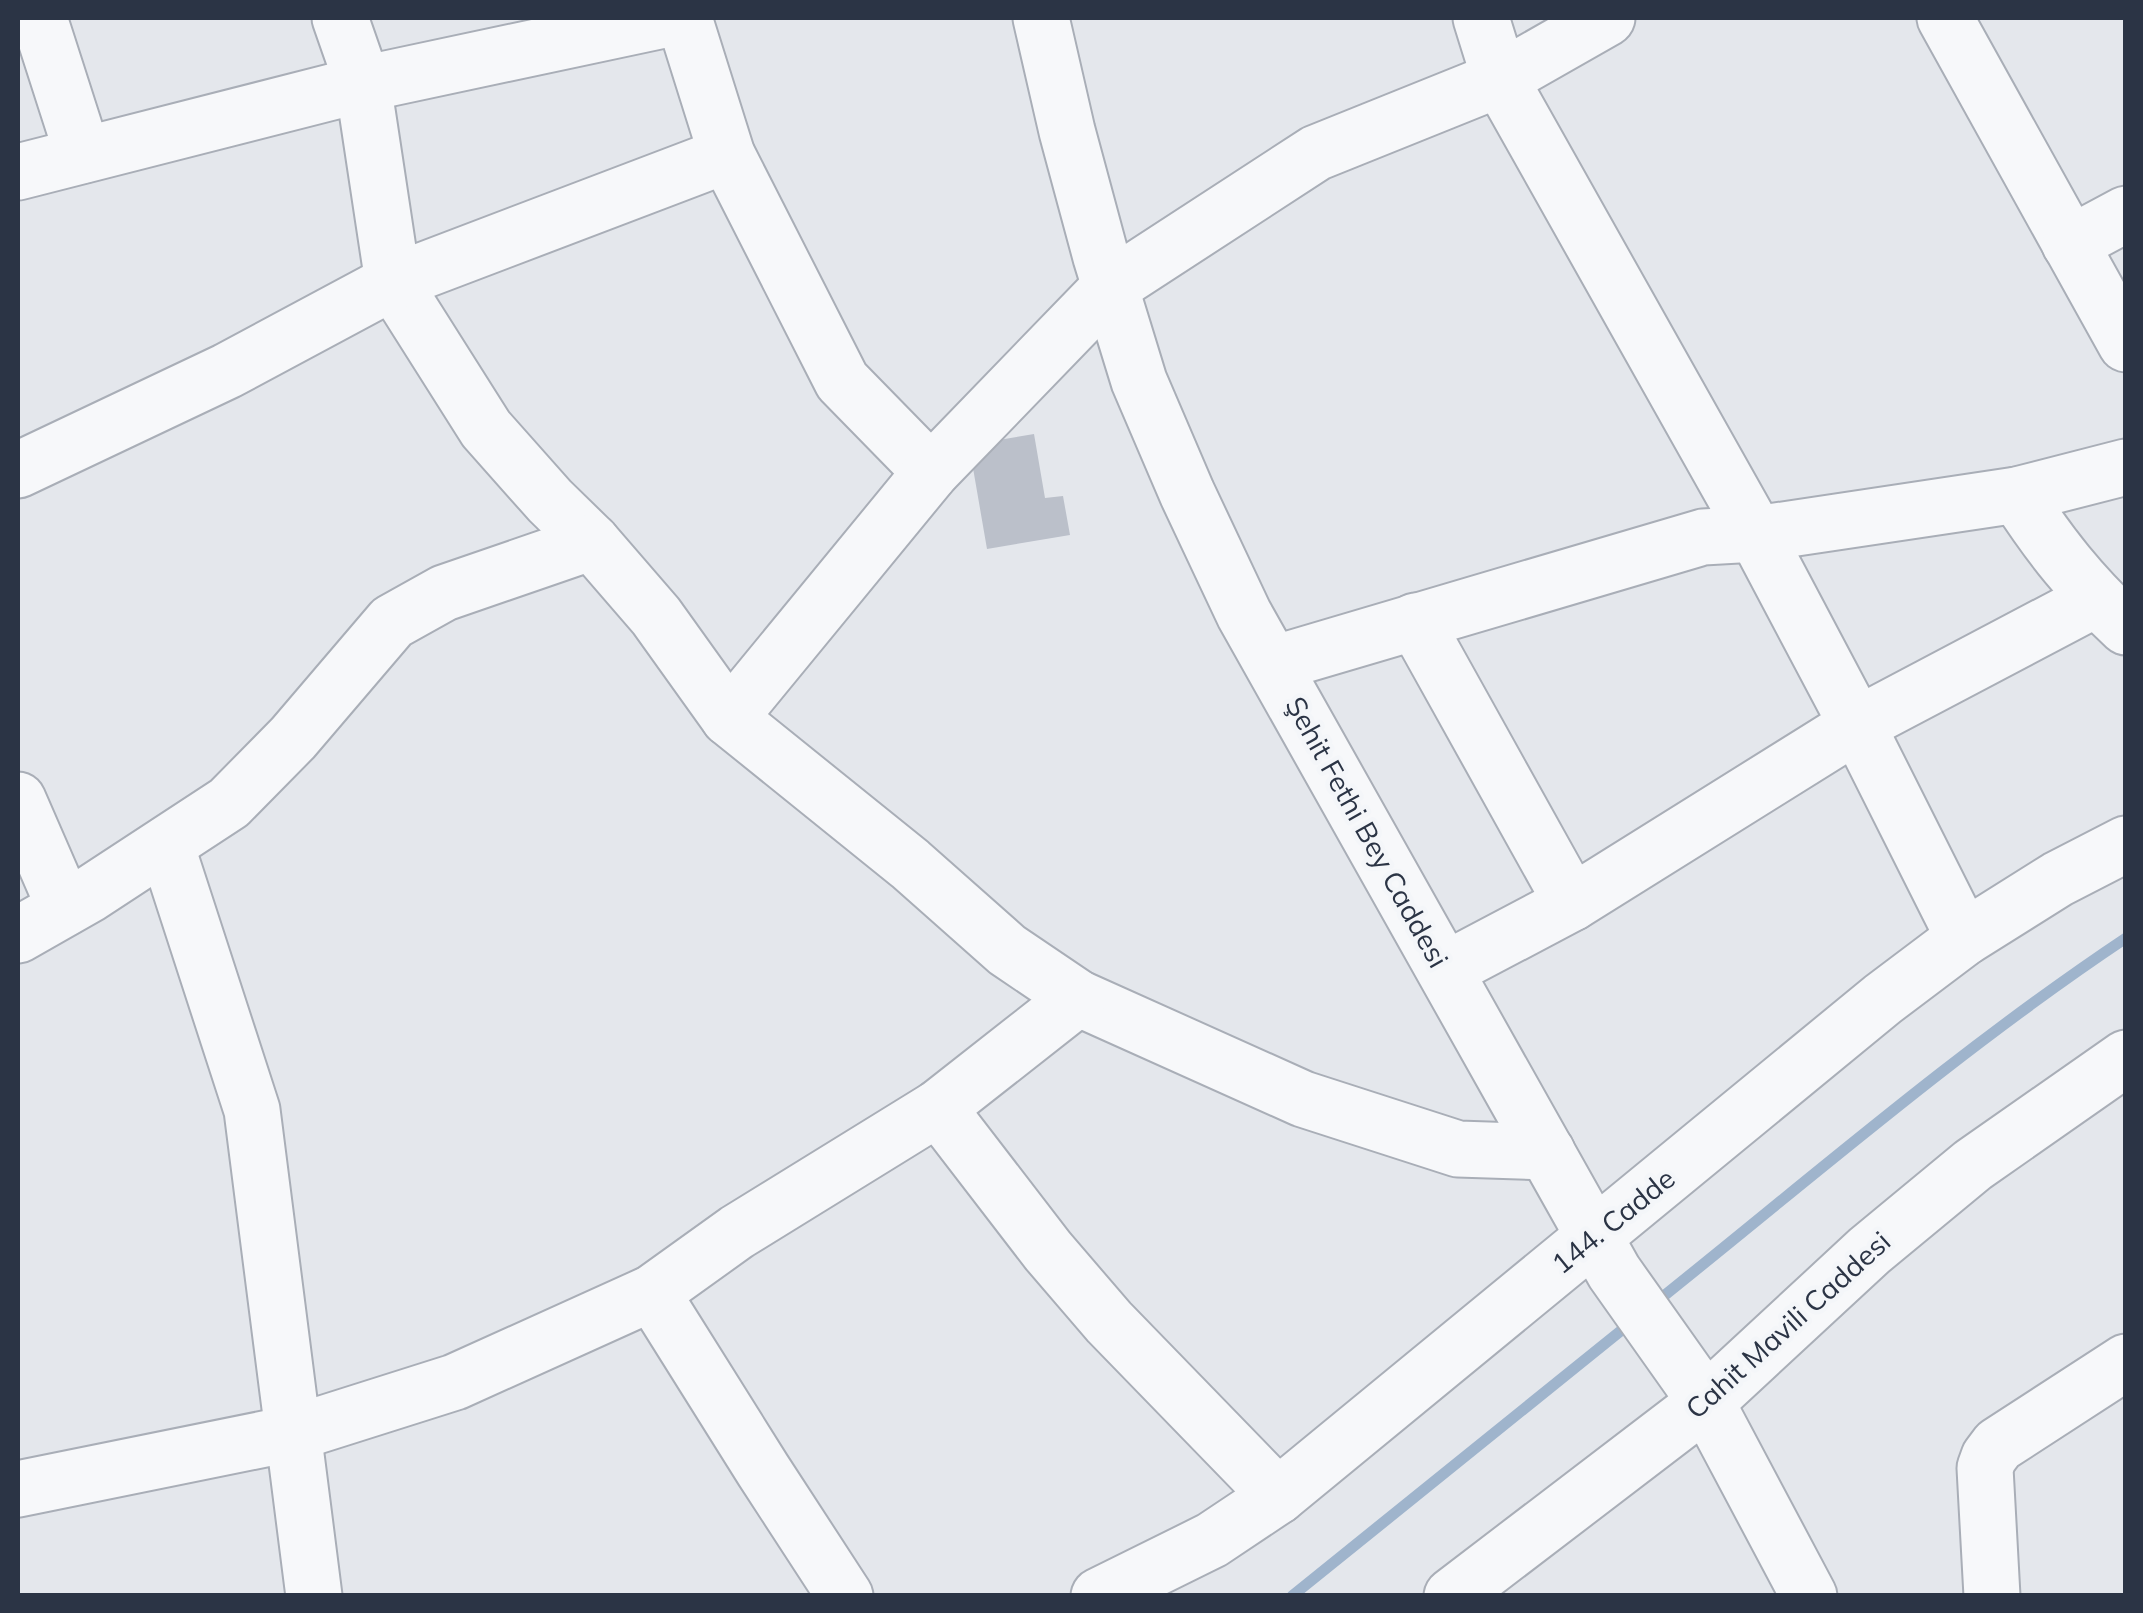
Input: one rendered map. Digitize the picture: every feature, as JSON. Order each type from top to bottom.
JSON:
[{"type":"street","points":[[39,18],[83,155]]},
{"type":"street","points":[[340,18],[363,84],[393,282],[486,428],[656,616],[728,718],[910,864],[1007,950],[1078,998],[1302,1099],[1458,1150],[1546,1152]]},
{"type":"street","points":[[18,172],[363,84],[673,18]]},
{"type":"street","points":[[684,18],[727,155],[842,381],[931,472]]},
{"type":"street","name":"Şehit Fethi Bey Caddesi","points":[[1041,18],[1066,131],[1139,380],[1244,614],[1604,1254],[1694,1385],[1809,1596]]},
{"type":"street","points":[[1481,18],[1500,79],[1756,534],[1964,938]]},
{"type":"street","points":[[728,718],[931,472],[1110,288],[1316,153],[1500,79],[1607,18]]},
{"type":"street","points":[[1945,18],[2126,344]]},
{"type":"street","points":[[18,470],[227,371],[393,282],[727,155]]},
{"type":"street","points":[[2070,244],[2126,214]]},
{"type":"street","points":[[1272,664],[1703,537],[1756,534],[2017,495],[2126,466]]},
{"type":"street","points":[[1445,970],[1572,902],[1857,725],[2111,613],[2047,542],[2017,495]]},
{"type":"street","points":[[18,935],[229,803],[292,738],[392,622],[444,593],[592,542]]},
{"type":"street","points":[[1416,620],[1572,902]]},
{"type":"street","points":[[18,800],[65,908]]},
{"type":"street","points":[[166,844],[252,1110],[314,1596]]},
{"type":"street","name":"144. Cadde","points":[[1099,1596],[1212,1540],[1278,1496],[1604,1254],[1883,999],[1964,938],[2058,878],[2126,844]]},
{"type":"street","points":[[18,1489],[294,1433],[455,1382],[652,1293],[737,1232],[938,1108],[1078,998]]},
{"type":"street","name":"Cahit Mavili Caddesi","points":[[1452,1596],[1694,1385],[1869,1251],[1958,1177],[2126,1058]]},
{"type":"street","points":[[938,1108],[1048,1251],[1109,1322],[1278,1496]]},
{"type":"street","points":[[652,1293],[845,1596]]},
{"type":"street","points":[[1992,1596],[1985,1468],[1989,1457],[1998,1445],[2126,1362]]},
{"type":"building","points":[[1034,434],[1045,498],[1063,496],[1070,535],[987,549],[969,445]]},
{"type":"waterway","points":[[1655,1303],[1945,1069],[2126,938]]},
{"type":"waterway","points":[[1292,1596],[1633,1321]]}]
